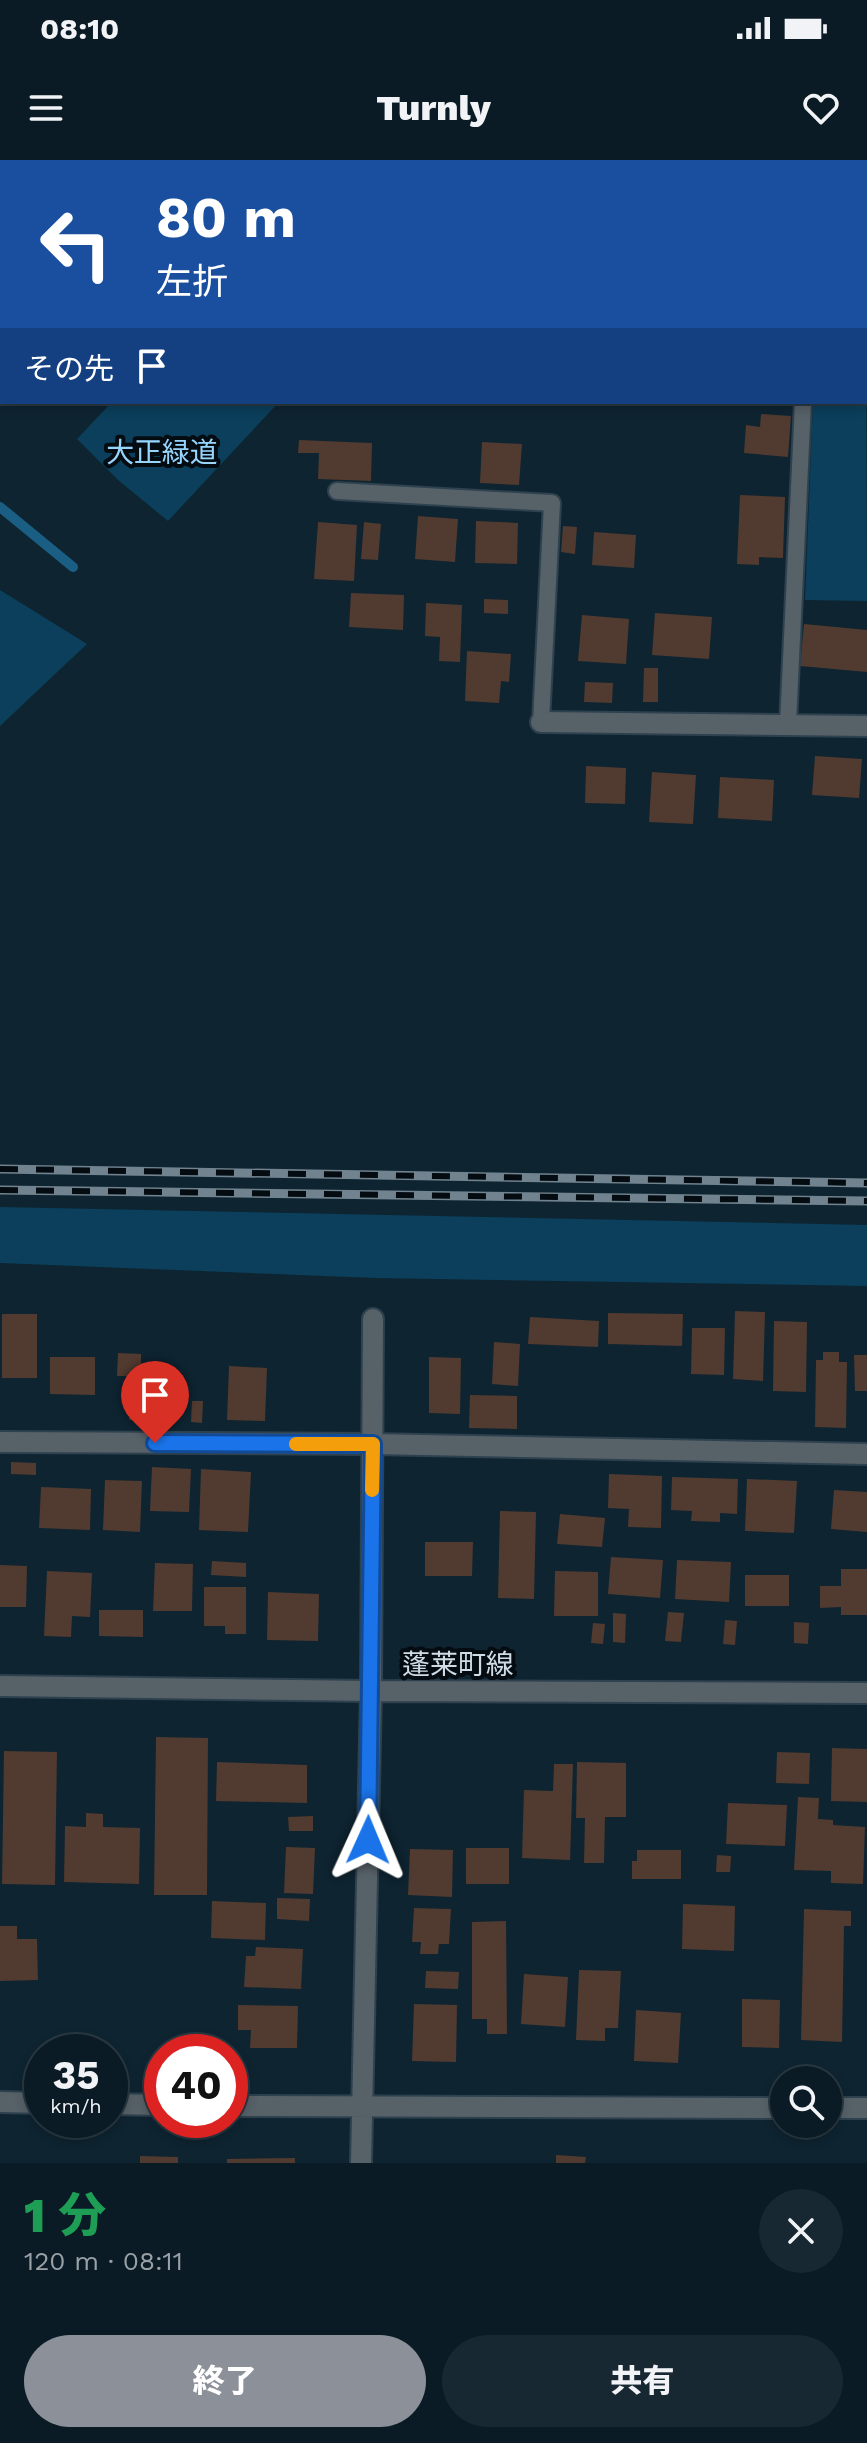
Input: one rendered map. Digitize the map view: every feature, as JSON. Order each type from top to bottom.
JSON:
[{"type":"street","points":[[541,722],[867,726]]},
{"type":"street","points":[[361,2163],[371,1691],[373,1319]]},
{"type":"street","points":[[0,1442],[373,1444],[867,1454]]},
{"type":"street","name":"蓬莱町線","points":[[0,1686],[867,1693]]},
{"type":"street","points":[[0,2102],[24,2103]]},
{"type":"street","points":[[248,2106],[770,2108]]},
{"type":"street","points":[[842,2108],[867,2108]]},
{"type":"lane","points":[[788,724],[803,404]]},
{"type":"lane","points":[[337,491],[552,503],[541,722]]},
{"type":"green space","name":"大正緑道","points":[[110,404],[277,404],[168,521],[118,480],[77,439]]},
{"type":"green space","points":[[813,404],[866,404],[867,601],[805,600]]},
{"type":"green space","points":[[0,590],[87,644],[0,726]]},
{"type":"green space","points":[[0,1207],[867,1225],[867,1286],[376,1278],[0,1263]]},
{"type":"building","points":[[761,414],[791,416],[788,457],[744,453],[746,425],[760,427]]},
{"type":"building","points":[[299,440],[372,443],[371,481],[318,479],[319,453],[298,453]]},
{"type":"building","points":[[482,442],[522,444],[519,485],[480,483]]},
{"type":"building","points":[[740,495],[785,497],[783,558],[759,557],[759,565],[737,564]]},
{"type":"building","points":[[418,516],[458,519],[455,562],[415,559]]},
{"type":"building","points":[[476,521],[518,523],[517,564],[475,563]]},
{"type":"building","points":[[318,522],[357,525],[354,581],[314,579]]},
{"type":"building","points":[[364,522],[381,524],[378,560],[361,559]]},
{"type":"building","points":[[563,526],[577,527],[575,554],[561,552]]},
{"type":"building","points":[[594,532],[636,535],[634,568],[592,565]]},
{"type":"building","points":[[351,593],[404,595],[403,630],[349,627]]},
{"type":"building","points":[[484,599],[508,600],[508,614],[484,613]]},
{"type":"building","points":[[426,603],[462,605],[460,662],[439,661],[440,637],[425,636]]},
{"type":"building","points":[[655,613],[712,617],[709,659],[652,655]]},
{"type":"building","points":[[582,615],[629,619],[626,664],[578,661]]},
{"type":"building","points":[[804,624],[867,630],[867,672],[800,666]]},
{"type":"building","points":[[467,651],[511,654],[509,682],[501,681],[499,703],[465,701]]},
{"type":"building","points":[[644,668],[658,668],[658,702],[643,702]]},
{"type":"building","points":[[585,682],[613,683],[612,703],[584,702]]},
{"type":"building","points":[[815,756],[862,759],[859,798],[812,795]]},
{"type":"building","points":[[586,766],[626,768],[625,804],[585,803]]},
{"type":"building","points":[[652,772],[696,775],[693,824],[649,822]]},
{"type":"building","points":[[720,777],[774,780],[772,821],[718,818]]},
{"type":"building","points":[[735,1311],[765,1312],[763,1381],[733,1379]]},
{"type":"building","points":[[608,1313],[683,1314],[682,1346],[608,1344]]},
{"type":"building","points":[[2,1314],[37,1314],[37,1378],[2,1378]]},
{"type":"building","points":[[530,1317],[599,1321],[598,1347],[528,1344]]},
{"type":"building","points":[[774,1321],[807,1322],[806,1392],[773,1391]]},
{"type":"building","points":[[692,1328],[725,1328],[724,1375],[691,1374]]},
{"type":"building","points":[[494,1342],[520,1344],[518,1386],[492,1384]]},
{"type":"building","points":[[823,1352],[839,1352],[839,1362],[847,1362],[846,1428],[815,1427],[816,1360],[823,1360]]},
{"type":"building","points":[[118,1353],[141,1354],[141,1367],[171,1369],[169,1421],[129,1420],[130,1376],[117,1376]]},
{"type":"building","points":[[854,1355],[867,1355],[867,1391],[855,1391]]},
{"type":"building","points":[[50,1357],[95,1357],[95,1395],[50,1394]]},
{"type":"building","points":[[429,1357],[461,1358],[460,1414],[429,1413]]},
{"type":"building","points":[[229,1366],[267,1368],[265,1421],[227,1420]]},
{"type":"building","points":[[470,1395],[517,1396],[517,1429],[469,1428]]},
{"type":"building","points":[[192,1401],[203,1401],[202,1423],[191,1422]]},
{"type":"building","points":[[11,1462],[36,1463],[36,1475],[11,1474]]},
{"type":"building","points":[[152,1467],[191,1469],[189,1512],[150,1511]]},
{"type":"building","points":[[201,1469],[251,1472],[248,1532],[199,1530]]},
{"type":"building","points":[[609,1474],[662,1476],[661,1528],[628,1527],[629,1509],[608,1508]]},
{"type":"building","points":[[672,1477],[738,1479],[737,1514],[720,1513],[720,1522],[691,1521],[692,1511],[671,1510]]},
{"type":"building","points":[[747,1479],[797,1481],[794,1533],[745,1531]]},
{"type":"building","points":[[105,1480],[142,1481],[140,1532],[103,1530]]},
{"type":"building","points":[[41,1487],[91,1489],[90,1530],[39,1528]]},
{"type":"building","points":[[834,1490],[867,1492],[867,1532],[831,1529]]},
{"type":"building","points":[[500,1511],[536,1512],[534,1599],[498,1598]]},
{"type":"building","points":[[560,1514],[605,1518],[602,1547],[557,1544]]},
{"type":"building","points":[[425,1542],[473,1542],[472,1576],[425,1576]]},
{"type":"building","points":[[611,1557],[663,1560],[660,1598],[608,1594]]},
{"type":"building","points":[[677,1560],[731,1562],[729,1602],[675,1599]]},
{"type":"building","points":[[212,1561],[246,1563],[246,1577],[211,1575]]},
{"type":"building","points":[[155,1563],[193,1564],[192,1611],[153,1611]]},
{"type":"building","points":[[0,1565],[27,1566],[26,1607],[0,1607]]},
{"type":"building","points":[[841,1569],[867,1569],[867,1615],[841,1615],[841,1607],[820,1608],[820,1586],[841,1586]]},
{"type":"building","points":[[47,1571],[92,1573],[90,1617],[72,1616],[71,1637],[44,1636]]},
{"type":"building","points":[[555,1571],[598,1572],[598,1616],[554,1616]]},
{"type":"building","points":[[745,1575],[789,1575],[789,1606],[745,1606]]},
{"type":"building","points":[[204,1587],[246,1587],[246,1634],[225,1634],[225,1626],[204,1626]]},
{"type":"building","points":[[268,1592],[319,1594],[318,1641],[267,1640]]},
{"type":"building","points":[[99,1610],[143,1610],[143,1637],[99,1636]]},
{"type":"building","points":[[668,1612],[684,1613],[681,1642],[665,1641]]},
{"type":"building","points":[[613,1613],[626,1614],[625,1643],[613,1642]]},
{"type":"building","points":[[725,1620],[737,1621],[735,1645],[723,1644]]},
{"type":"building","points":[[794,1622],[809,1623],[808,1644],[794,1643]]},
{"type":"building","points":[[593,1623],[605,1624],[603,1644],[591,1643]]},
{"type":"building","points":[[156,1737],[208,1738],[207,1895],[154,1895]]},
{"type":"building","points":[[832,1748],[867,1749],[867,1802],[831,1801]]},
{"type":"building","points":[[4,1751],[57,1752],[55,1885],[2,1884]]},
{"type":"building","points":[[777,1752],[810,1753],[809,1784],[776,1783]]},
{"type":"building","points":[[217,1762],[307,1765],[307,1803],[216,1801]]},
{"type":"building","points":[[577,1762],[626,1763],[626,1817],[605,1817],[604,1863],[584,1863],[585,1818],[576,1818]]},
{"type":"building","points":[[554,1764],[573,1764],[570,1860],[522,1858],[524,1790],[553,1791]]},
{"type":"building","points":[[798,1797],[819,1798],[818,1819],[833,1820],[833,1825],[865,1827],[863,1884],[831,1883],[831,1871],[794,1870]]},
{"type":"building","points":[[728,1803],[787,1805],[785,1846],[726,1844]]},
{"type":"building","points":[[86,1813],[103,1814],[103,1827],[140,1828],[139,1884],[64,1882],[65,1826],[86,1827]]},
{"type":"building","points":[[313,1816],[313,1831],[289,1831],[288,1817]]},
{"type":"building","points":[[286,1847],[315,1848],[313,1894],[284,1893]]},
{"type":"building","points":[[466,1848],[509,1848],[509,1884],[466,1884]]},
{"type":"building","points":[[410,1849],[453,1850],[452,1897],[408,1895]]},
{"type":"building","points":[[637,1850],[681,1850],[681,1879],[632,1879],[632,1861],[637,1861]]},
{"type":"building","points":[[717,1855],[731,1856],[730,1872],[716,1872]]},
{"type":"building","points":[[277,1898],[310,1899],[309,1921],[277,1919]]},
{"type":"building","points":[[212,1901],[266,1903],[265,1940],[211,1938]]},
{"type":"building","points":[[683,1904],[735,1906],[734,1951],[682,1949]]},
{"type":"building","points":[[414,1908],[451,1909],[449,1944],[439,1944],[438,1954],[420,1954],[421,1942],[412,1942]]},
{"type":"building","points":[[804,1909],[851,1911],[851,1926],[844,1926],[842,2042],[801,2040]]},
{"type":"building","points":[[506,1921],[507,2034],[487,2034],[487,2019],[472,2019],[472,1922]]},
{"type":"building","points":[[0,1926],[17,1926],[17,1939],[37,1939],[38,1980],[0,1981]]},
{"type":"building","points":[[256,1947],[303,1949],[301,1989],[244,1987],[246,1956],[255,1956]]},
{"type":"building","points":[[579,1970],[621,1971],[618,2028],[605,2028],[605,2041],[576,2040]]},
{"type":"building","points":[[426,1971],[459,1972],[458,1989],[425,1988]]},
{"type":"building","points":[[524,1974],[568,1977],[565,2027],[521,2024]]},
{"type":"building","points":[[742,1999],[780,2000],[779,2048],[742,2047]]},
{"type":"building","points":[[414,2004],[457,2005],[456,2062],[412,2061]]},
{"type":"building","points":[[238,2005],[298,2006],[297,2048],[250,2048],[251,2030],[238,2030]]},
{"type":"building","points":[[636,2010],[681,2013],[678,2063],[634,2061]]},
{"type":"building","points":[[556,2155],[586,2157],[585,2163],[556,2163]]},
{"type":"building","points":[[140,2156],[178,2157],[178,2163],[140,2163]]},
{"type":"building","points":[[295,2158],[295,2163],[227,2163],[227,2159]]},
{"type":"waterway","points":[[0,507],[73,567]]},
{"type":"railway","points":[[0,1169],[867,1183]]},
{"type":"railway","points":[[0,1190],[867,1201]]},
{"type":"slow traffic","points":[[296,1444],[373,1444],[372,1490]]},
{"type":"route","points":[[155,1443],[373,1444],[368,1840]]}]
